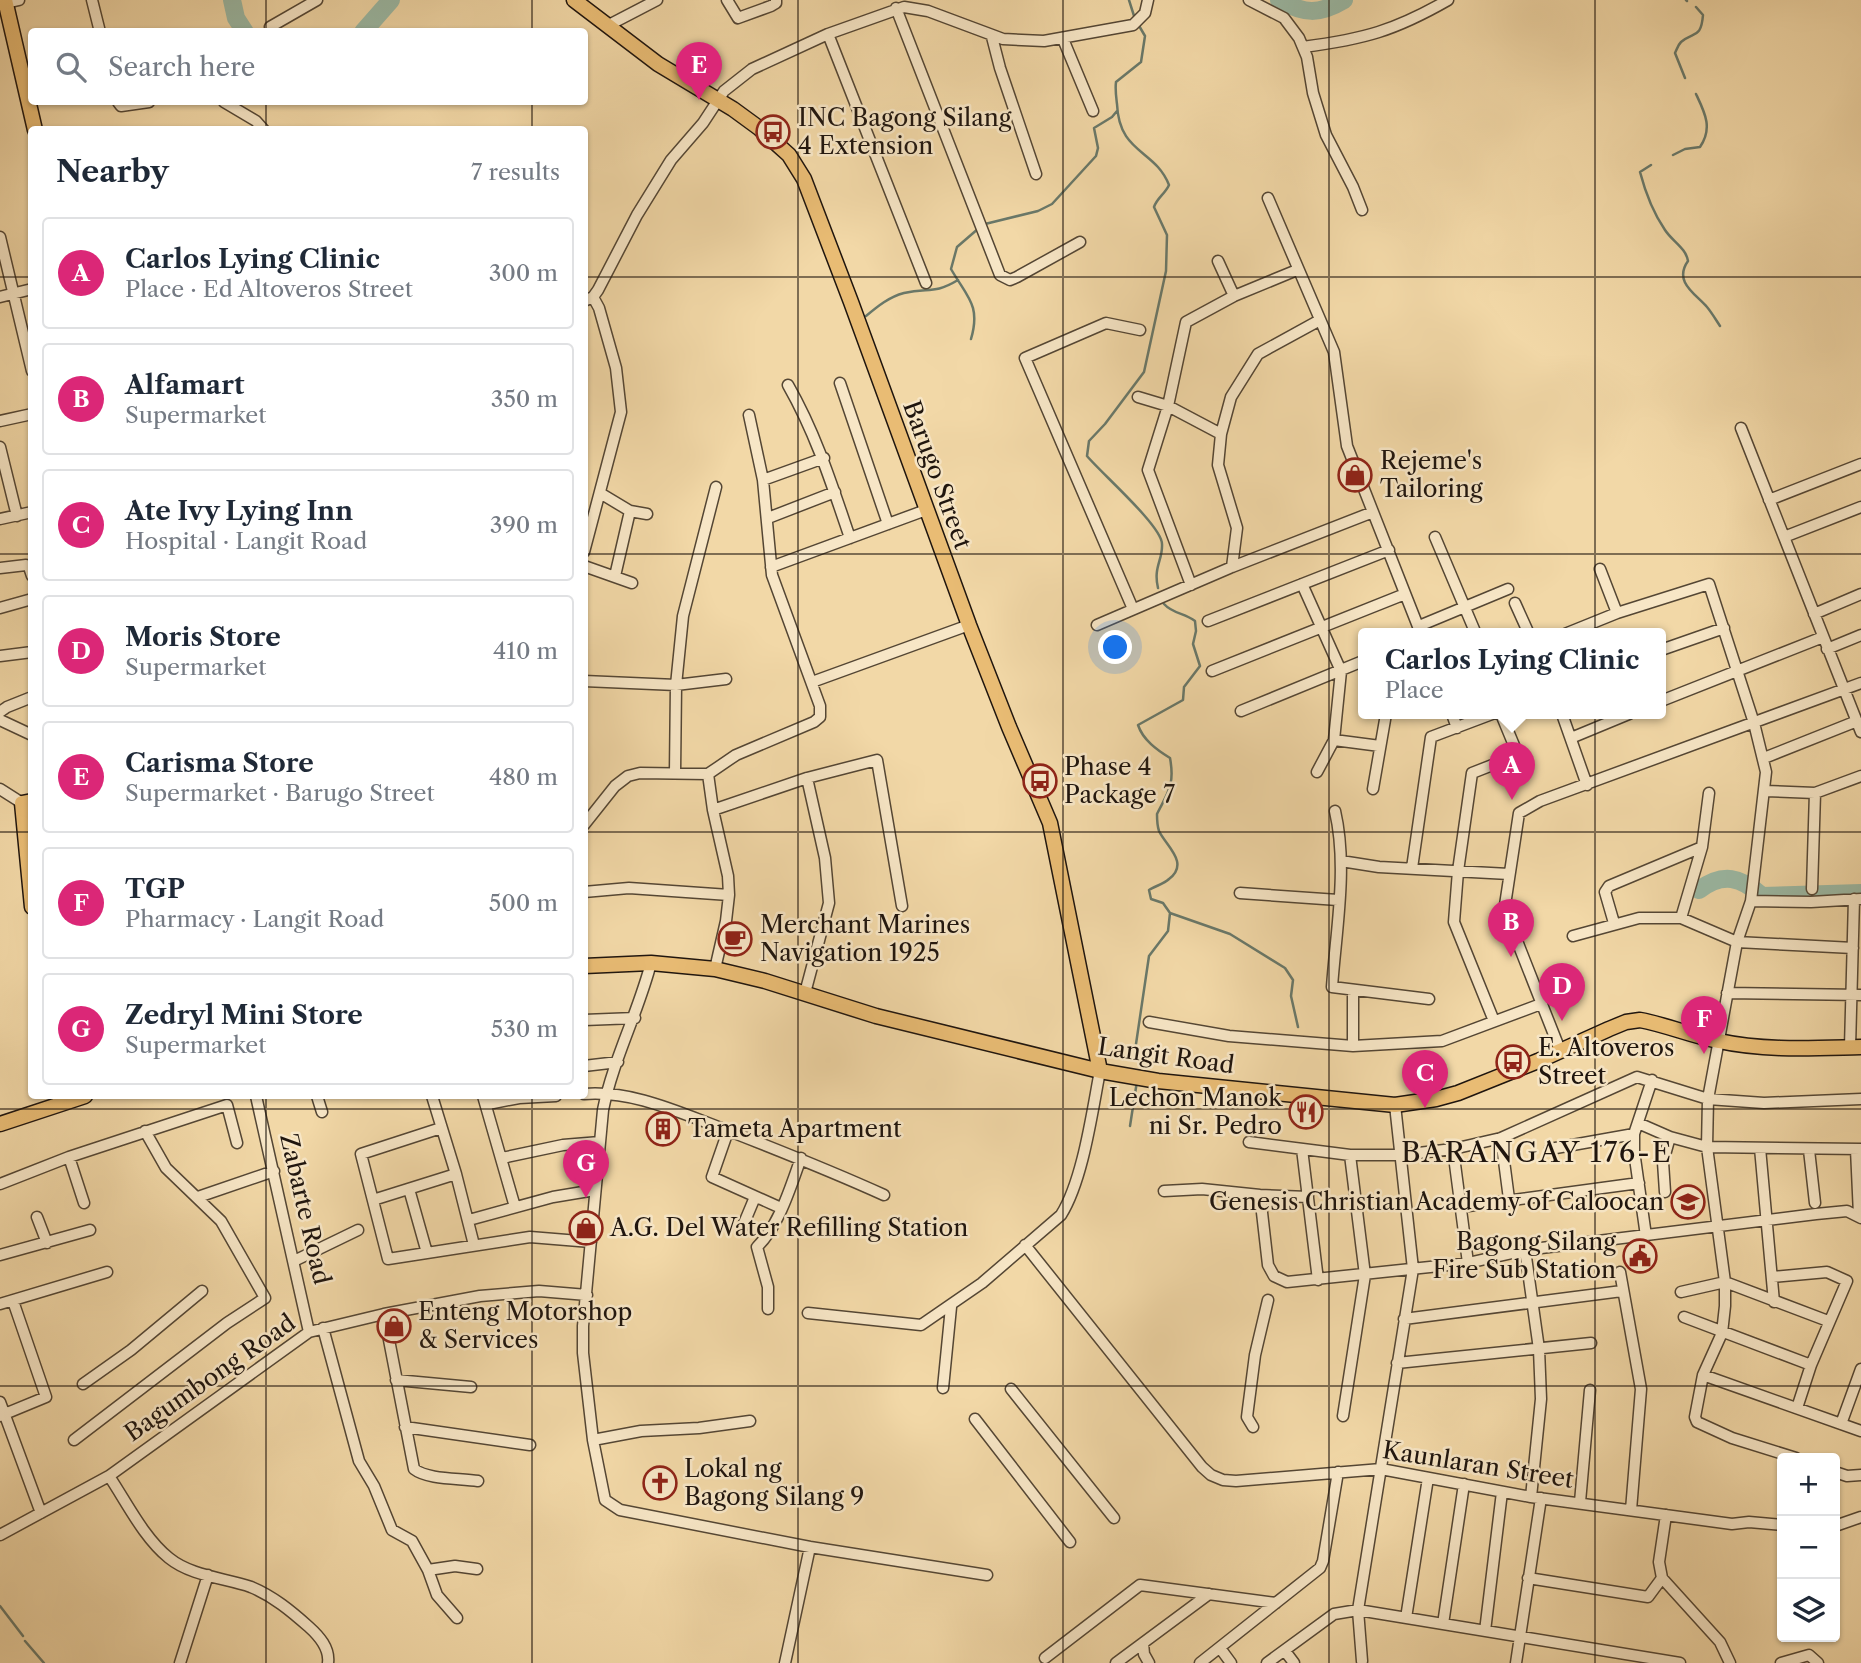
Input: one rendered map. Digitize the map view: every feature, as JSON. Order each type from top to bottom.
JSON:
[{"type":"main road","name":"Barugo Street","points":[[574,0],[658,64],[718,99],[759,128],[796,164],[860,325],[969,625],[1050,822],[1100,1071]]},
{"type":"main road","points":[[10,1],[28,90]]},
{"type":"main road","points":[[31,105],[35,126]]},
{"type":"main road","points":[[27,802],[28,823]]},
{"type":"main road","name":"Langit Road","points":[[588,966],[651,963],[715,969],[805,993],[876,1016],[1100,1071],[1158,1081],[1395,1105],[1458,1093],[1626,1022],[1640,1020],[1718,1041],[1764,1046],[1856,1047]]},
{"type":"main road","points":[[0,1124],[70,1099]]},
{"type":"street","points":[[92,0],[99,28]]},
{"type":"street","points":[[270,27],[317,0]]},
{"type":"street","points":[[607,26],[657,0]]},
{"type":"street","points":[[727,0],[738,18],[771,6],[776,0]]},
{"type":"street","points":[[588,537],[619,427],[621,398],[606,330],[589,299],[671,160],[703,123],[731,83],[752,69],[828,34],[896,8],[915,7],[992,37],[1024,41],[1063,39],[1137,22],[1145,13],[1147,0]]},
{"type":"street","points":[[1249,0],[1284,18],[1295,30],[1309,64],[1315,102],[1326,135],[1362,210]]},
{"type":"street","points":[[1303,47],[1377,34],[1415,20],[1448,0]]},
{"type":"street","points":[[896,8],[1000,275],[1010,280],[1080,242]]},
{"type":"street","points":[[828,34],[926,283]]},
{"type":"street","points":[[992,37],[1036,174]]},
{"type":"street","points":[[1063,39],[1093,110]]},
{"type":"street","points":[[229,105],[260,126]]},
{"type":"street","points":[[1268,198],[1334,352],[1347,446],[1419,628]]},
{"type":"street","points":[[0,237],[28,355]]},
{"type":"street","points":[[1218,261],[1234,296]]},
{"type":"street","points":[[1191,585],[1149,470],[1168,406],[1186,322],[1234,296],[1297,270]]},
{"type":"street","points":[[0,297],[28,290]]},
{"type":"street","points":[[1233,567],[1237,528],[1218,465],[1221,434],[1231,397],[1258,354],[1320,320]]},
{"type":"street","points":[[1133,609],[1025,358],[1106,323],[1140,330]]},
{"type":"street","points":[[840,383],[888,524]]},
{"type":"street","points":[[788,385],[807,418],[824,458],[850,538]]},
{"type":"street","points":[[1138,397],[1168,406],[1221,434]]},
{"type":"street","points":[[0,421],[28,415]]},
{"type":"street","points":[[588,820],[623,779],[640,773],[708,774],[736,755],[819,719],[821,708],[772,575],[763,480],[749,415]]},
{"type":"street","points":[[1741,428],[1860,728],[1764,758]]},
{"type":"street","points":[[0,447],[17,516]]},
{"type":"street","points":[[763,480],[824,458]]},
{"type":"street","points":[[1769,500],[1861,464]]},
{"type":"street","points":[[675,773],[676,685],[682,616],[716,487]]},
{"type":"street","points":[[768,518],[835,492]]},
{"type":"street","points":[[600,493],[629,511],[647,513]]},
{"type":"street","points":[[1784,537],[1861,507]]},
{"type":"street","points":[[771,567],[926,510]]},
{"type":"street","points":[[615,576],[629,511]]},
{"type":"street","points":[[1097,625],[1233,567],[1373,512]]},
{"type":"street","points":[[0,519],[28,513]]},
{"type":"street","points":[[1435,537],[1474,628]]},
{"type":"street","points":[[1208,621],[1389,550]]},
{"type":"street","points":[[0,568],[28,566]]},
{"type":"street","points":[[588,567],[632,583]]},
{"type":"street","points":[[1600,569],[1617,613]]},
{"type":"street","points":[[1302,584],[1341,671],[1334,740],[1317,772]]},
{"type":"street","points":[[1580,628],[1617,613],[1709,584],[1764,758],[1765,792],[1751,901],[1737,942],[1707,1099],[1707,1147],[1716,1227],[1726,1282],[1722,1333],[1703,1375],[1695,1412],[1697,1422],[1732,1438],[1780,1453]]},
{"type":"street","points":[[1424,628],[1465,606],[1508,589]]},
{"type":"street","points":[[1212,671],[1405,594]]},
{"type":"street","points":[[1814,614],[1861,594]]},
{"type":"street","points":[[0,608],[28,600]]},
{"type":"street","points":[[1515,603],[1526,628]]},
{"type":"street","points":[[812,682],[969,625]]},
{"type":"street","points":[[1666,648],[1724,628]]},
{"type":"street","points":[[1827,649],[1861,635]]},
{"type":"street","points":[[1666,699],[1823,637]]},
{"type":"street","points":[[0,656],[28,652]]},
{"type":"street","points":[[1241,711],[1358,663]]},
{"type":"street","points":[[588,681],[676,685],[726,679]]},
{"type":"street","points":[[1560,1050],[1506,913],[1519,813],[1540,802],[1861,683]]},
{"type":"street","points":[[0,712],[28,699]]},
{"type":"street","points":[[1373,789],[1385,719]]},
{"type":"street","points":[[1454,719],[1457,728]]},
{"type":"street","points":[[1412,868],[1431,737],[1480,719]]},
{"type":"street","points":[[1494,1021],[1454,922],[1458,871],[1472,773],[1518,755],[1503,719]]},
{"type":"street","points":[[1564,719],[1587,785]]},
{"type":"street","points":[[1571,738],[1617,719]]},
{"type":"street","points":[[0,720],[28,733]]},
{"type":"street","points":[[1334,740],[1380,746]]},
{"type":"street","points":[[713,810],[807,778],[877,760],[902,906]]},
{"type":"street","points":[[708,774],[728,876],[729,895],[715,969]]},
{"type":"street","points":[[1765,792],[1815,793],[1861,776]]},
{"type":"street","points":[[805,993],[828,903],[825,858],[807,778]]},
{"type":"street","points":[[0,789],[27,802]]},
{"type":"street","points":[[1681,918],[1702,847],[1709,793]]},
{"type":"street","points":[[1812,889],[1815,793]]},
{"type":"street","points":[[1335,811],[1340,833],[1341,861],[1332,987],[1429,999]]},
{"type":"street","points":[[1614,923],[1605,892],[1609,886],[1702,847]]},
{"type":"street","points":[[1341,861],[1509,874]]},
{"type":"street","points":[[588,892],[629,888],[729,895]]},
{"type":"street","points":[[1240,893],[1338,900]]},
{"type":"street","points":[[1751,901],[1857,899],[1853,948],[1856,1047]]},
{"type":"street","points":[[1573,936],[1639,918],[1681,918],[1737,942],[1853,948]]},
{"type":"street","points":[[651,963],[635,1018],[607,1093],[595,1190],[583,1353],[593,1440],[605,1500],[620,1510],[810,1547],[987,1575]]},
{"type":"street","points":[[1353,990],[1353,1046]]},
{"type":"street","points":[[1727,993],[1856,995]]},
{"type":"street","points":[[1149,1022],[1229,1036],[1353,1046],[1442,1041],[1542,1004]]},
{"type":"street","points":[[588,1020],[635,1018]]},
{"type":"street","points":[[588,1066],[618,1062]]},
{"type":"street","points":[[808,1313],[921,1325],[951,1307],[982,1283],[1061,1215],[1070,1201],[1091,1122],[1100,1071]]},
{"type":"street","points":[[1250,1142],[1350,1155],[1401,1155],[1454,1149],[1501,1138],[1637,1077],[1707,1099],[1764,1103],[1861,1099]]},
{"type":"street","points":[[1646,1236],[1634,1151],[1636,1129],[1652,1080]]},
{"type":"street","points":[[588,1094],[607,1093],[637,1099],[801,1158],[884,1195]]},
{"type":"street","name":"Zabarte Road","points":[[257,1099],[309,1332]]},
{"type":"street","points":[[318,1099],[322,1112]]},
{"type":"street","points":[[436,1099],[441,1128],[474,1245]]},
{"type":"street","points":[[486,1100],[515,1207]]},
{"type":"street","points":[[0,1184],[69,1157],[227,1105],[237,1143]]},
{"type":"street","points":[[1364,1662],[1359,1610],[1413,1269],[1395,1105]]},
{"type":"street","points":[[441,1128],[361,1154],[388,1259],[530,1237],[591,1242]]},
{"type":"street","points":[[1260,1195],[1268,1265],[1271,1273],[1287,1282],[1468,1263],[1525,1250],[1847,1211],[1860,1217],[1859,1149],[1707,1147],[1636,1129],[1550,1149]]},
{"type":"street","points":[[74,1440],[265,1298],[221,1221],[166,1168],[145,1131]]},
{"type":"street","points":[[728,1131],[712,1177],[780,1208]]},
{"type":"street","points":[[1665,1192],[1663,1162],[1670,1137]]},
{"type":"street","points":[[1501,1138],[1509,1199]]},
{"type":"street","points":[[502,1158],[563,1145],[600,1142]]},
{"type":"street","points":[[1302,1149],[1318,1280]]},
{"type":"street","points":[[1454,1149],[1468,1263]]},
{"type":"street","points":[[1760,1149],[1774,1302]]},
{"type":"street","points":[[1809,1150],[1815,1203]]},
{"type":"street","points":[[1343,1416],[1364,1275],[1350,1155]]},
{"type":"street","points":[[69,1157],[84,1203]]},
{"type":"street","points":[[768,1309],[768,1287],[757,1247],[767,1237],[801,1158]]},
{"type":"street","points":[[198,1197],[274,1171]]},
{"type":"street","points":[[373,1200],[456,1174]]},
{"type":"street","points":[[1461,1207],[1639,1184]]},
{"type":"street","points":[[1164,1191],[1202,1188],[1308,1197]]},
{"type":"street","points":[[409,1189],[427,1253]]},
{"type":"street","points":[[469,1220],[553,1197],[595,1190]]},
{"type":"street","points":[[742,1228],[755,1197]]},
{"type":"street","points":[[37,1217],[47,1243]]},
{"type":"street","points":[[0,1255],[90,1230]]},
{"type":"street","points":[[294,1261],[358,1230]]},
{"type":"street","name":"Kaunlaran Street","points":[[1025,1245],[1210,1475],[1223,1480],[1381,1469],[1536,1497],[1731,1524],[1749,1522],[1777,1525]]},
{"type":"street","points":[[1516,1663],[1536,1497],[1541,1399],[1539,1349],[1525,1250]]},
{"type":"street","points":[[0,1304],[107,1272]]},
{"type":"street","points":[[1620,1272],[1641,1389],[1631,1510]]},
{"type":"street","points":[[1773,1277],[1827,1272],[1847,1282],[1828,1321],[1797,1408]]},
{"type":"street","points":[[1681,1292],[1726,1282],[1828,1321]]},
{"type":"street","points":[[83,1384],[131,1350],[202,1291]]},
{"type":"street","name":"Bagumbong Road","points":[[0,1535],[108,1476],[309,1332],[384,1314],[480,1296],[539,1291],[587,1295]]},
{"type":"street","points":[[1404,1320],[1622,1291]]},
{"type":"street","points":[[1253,1427],[1247,1417],[1255,1355],[1268,1300]]},
{"type":"street","points":[[2,1415],[46,1397],[13,1301]]},
{"type":"street","points":[[943,1388],[951,1307]]},
{"type":"street","points":[[384,1314],[414,1469],[416,1472],[478,1480]]},
{"type":"street","points":[[1684,1317],[1811,1365]]},
{"type":"street","points":[[323,1328],[359,1461],[374,1486],[392,1530],[412,1541],[428,1570],[437,1595],[457,1618]]},
{"type":"street","points":[[1397,1363],[1591,1343]]},
{"type":"street","points":[[1841,1424],[1861,1369]]},
{"type":"street","points":[[1703,1375],[1861,1431]]},
{"type":"street","points":[[396,1380],[471,1387]]},
{"type":"street","points":[[1011,1389],[1114,1518]]},
{"type":"street","points":[[1580,1502],[1590,1390]]},
{"type":"street","points":[[0,1402],[2,1415],[41,1513]]},
{"type":"street","points":[[975,1419],[1070,1542]]},
{"type":"street","points":[[593,1440],[641,1431],[699,1428],[750,1421]]},
{"type":"street","points":[[405,1427],[530,1445]]},
{"type":"street","points":[[1200,1663],[1314,1573],[1323,1561],[1338,1472]]},
{"type":"street","points":[[1840,1474],[1861,1475]]},
{"type":"street","points":[[108,1476],[162,1552],[183,1567],[269,1595],[289,1609],[321,1640],[326,1648],[328,1663]]},
{"type":"street","points":[[1406,1618],[1428,1478]]},
{"type":"street","points":[[1443,1624],[1464,1484]]},
{"type":"street","points":[[1485,1631],[1502,1492]]},
{"type":"street","points":[[1666,1515],[1659,1562],[1662,1578],[1714,1634],[1730,1663]]},
{"type":"street","points":[[1840,1524],[1861,1517]]},
{"type":"street","points":[[785,1663],[810,1547]]},
{"type":"street","points":[[428,1570],[455,1566],[477,1569]]},
{"type":"street","points":[[180,1663],[208,1575]]},
{"type":"street","points":[[1528,1578],[1648,1597],[1662,1578]]},
{"type":"street","points":[[1045,1658],[1140,1585],[1276,1603]]},
{"type":"street","points":[[1116,1663],[1209,1594]]},
{"type":"street","points":[[1267,1663],[1334,1614],[1359,1610],[1650,1661],[1680,1663]]},
{"type":"street","points":[[1143,1643],[1149,1663]]},
{"type":"street","points":[[1220,1648],[1231,1663]]},
{"type":"street","points":[[1285,1651],[1294,1663]]},
{"type":"street","points":[[1781,1663],[1809,1655],[1818,1663]]},
{"type":"waterway","points":[[232,0],[236,18],[242,28]]},
{"type":"waterway","points":[[366,28],[391,0]]},
{"type":"waterway","points":[[1129,0],[1135,19]]},
{"type":"waterway","points":[[1279,0],[1296,8],[1312,11],[1344,0]]},
{"type":"waterway","points":[[1685,78],[1675,53],[1681,42],[1701,28],[1703,15],[1696,7]]},
{"type":"waterway","points":[[1138,24],[1145,36],[1141,62],[1116,82],[1116,98],[1124,133],[1163,173],[1169,185],[1154,207],[1167,235],[1166,271],[1144,372],[1089,441],[1087,456],[1142,513],[1159,536],[1162,550],[1157,575],[1158,588]]},
{"type":"waterway","points":[[1673,155],[1685,149],[1700,147],[1704,140],[1706,120],[1696,94]]},
{"type":"waterway","points":[[985,224],[1038,211],[1052,204],[1096,156],[1098,148],[1094,128],[1117,111]]},
{"type":"waterway","points":[[1651,165],[1640,172],[1650,202],[1665,230],[1687,256],[1683,275],[1688,287],[1709,309],[1720,326]]},
{"type":"waterway","points":[[971,339],[974,327],[973,309],[951,269],[957,247],[979,228]]},
{"type":"waterway","points":[[866,316],[884,302],[899,295],[937,289],[958,280]]},
{"type":"waterway","points":[[1164,604],[1195,621],[1193,644],[1200,666],[1184,687],[1183,700],[1138,725],[1147,740],[1170,758],[1172,775],[1170,788],[1157,814],[1157,820],[1159,831],[1174,855],[1177,867],[1167,881],[1149,890],[1151,899],[1163,903],[1170,913],[1230,934],[1285,968],[1293,980],[1291,996],[1298,1027]]},
{"type":"waterway","points":[[1699,890],[1716,881],[1732,879],[1747,885],[1762,896],[1861,893]]},
{"type":"waterway","points":[[1136,1044],[1149,956],[1168,931],[1170,913]]},
{"type":"waterway","points":[[1130,1126],[1137,1081]]},
{"type":"waterway","points":[[0,1606],[23,1636]]},
{"type":"waterway","points":[[25,1641],[44,1663]]},
{"type":"place","name":"Carisma Store","points":[[699,100]]},
{"type":"place","name":"INC Bagong Silang 4 Extension","points":[[773,132]]},
{"type":"place","name":"Rejeme's Tailoring","points":[[1355,475]]},
{"type":"place","name":"Phase 4 Package 7","points":[[1040,781]]},
{"type":"place","name":"Carlos Lying Clinic","points":[[1512,800]]},
{"type":"place","name":"Merchant Marines Navigation 1925","points":[[735,939]]},
{"type":"place","name":"Alfamart","points":[[1511,957]]},
{"type":"place","name":"Moris Store","points":[[1562,1021]]},
{"type":"place","name":"TGP","points":[[1704,1054]]},
{"type":"place","name":"E. Altoveros Street","points":[[1513,1062]]},
{"type":"place","name":"Ate Ivy Lying Inn","points":[[1425,1108]]},
{"type":"place","name":"Lechon Manok ni Sr. Pedro","points":[[1306,1112]]},
{"type":"place","name":"Tameta Apartment","points":[[663,1129]]},
{"type":"place","name":"Zedryl Mini Store","points":[[586,1198]]},
{"type":"place","name":"Genesis Christian Academy of Caloocan","points":[[1688,1202]]},
{"type":"place","name":"A.G. Del Water Refilling Station","points":[[586,1228]]},
{"type":"place","name":"Bagong Silang Fire Sub Station","points":[[1640,1256]]},
{"type":"place","name":"Enteng Motorshop & Services","points":[[394,1326]]},
{"type":"place","name":"Lokal ng Bagong Silang 9","points":[[660,1483]]},
{"type":"district","name":"BARANGAY 176-E","points":[[1537,1152]]}]
